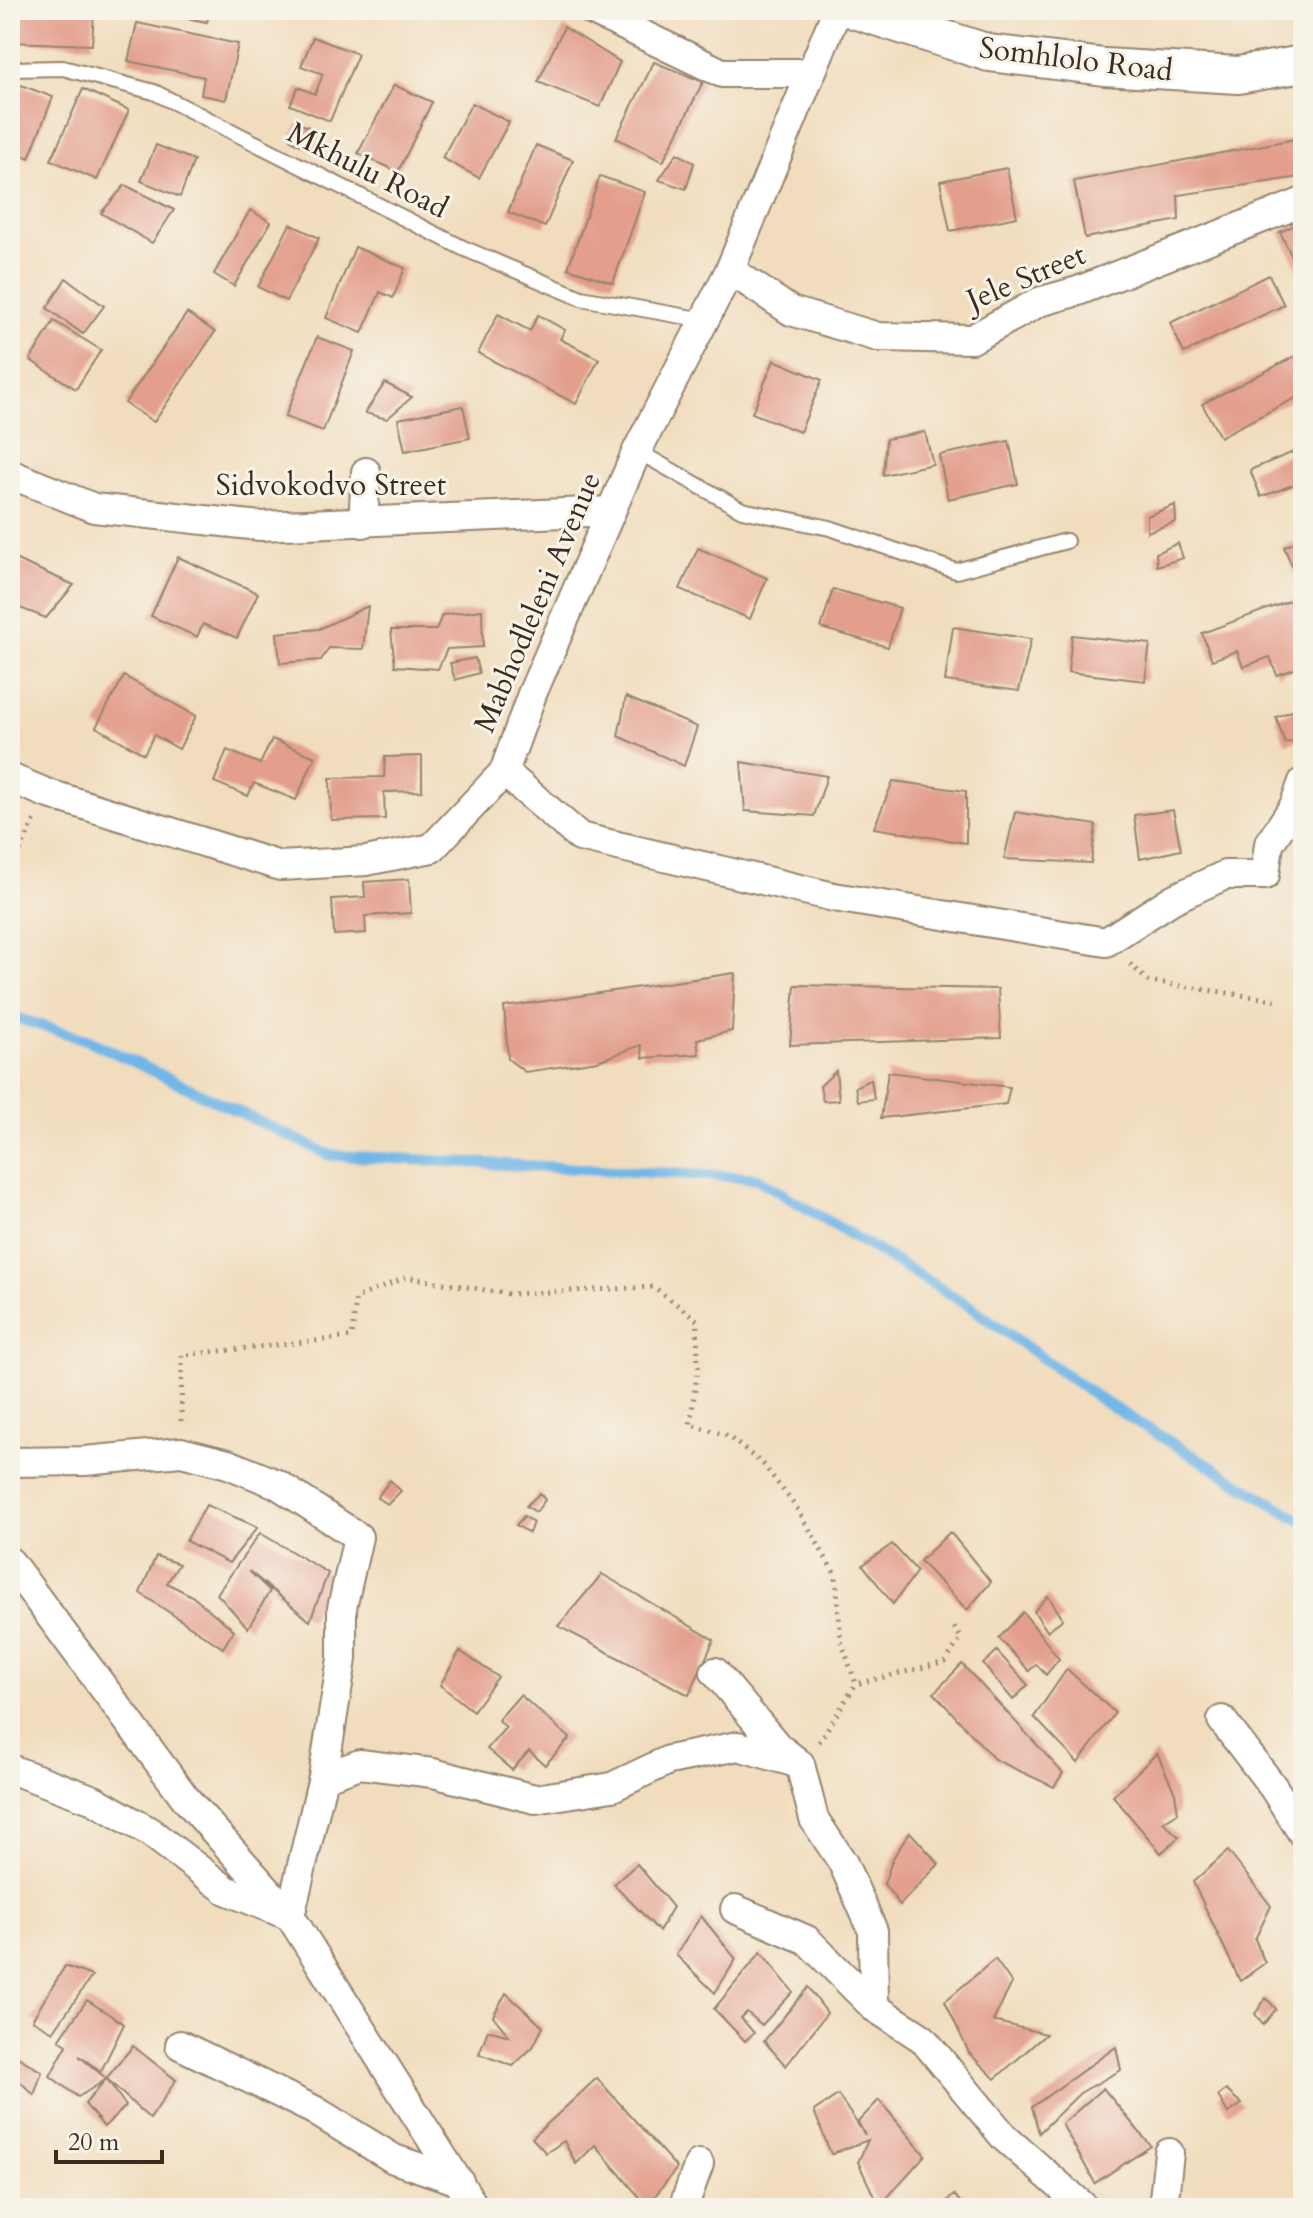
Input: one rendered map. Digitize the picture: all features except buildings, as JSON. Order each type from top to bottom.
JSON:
[{"type":"street","points":[[591,10],[722,73],[810,73]]},
{"type":"street","name":"Mabhodleleni Avenue","points":[[837,10],[730,270],[637,451],[532,694],[504,772],[580,837],[834,897],[1106,942]]},
{"type":"street","name":"Somhlolo Road","points":[[854,10],[989,53],[1104,67],[1238,75],[1303,64]]},
{"type":"street","name":"Jele Street","points":[[730,270],[791,311],[878,337],[972,339],[1039,302],[1078,291],[1303,202]]},
{"type":"street","points":[[363,523],[366,472]]},
{"type":"street","name":"Sidvokodvo Street","points":[[10,474],[94,508],[260,526],[611,511]]},
{"type":"street","points":[[10,778],[46,793],[280,866],[366,861],[432,848],[504,772]]},
{"type":"street","points":[[1106,942],[1173,899],[1225,875],[1265,875],[1269,844],[1294,806],[1303,782]]},
{"type":"street","points":[[10,1462],[85,1461],[181,1452],[228,1464],[277,1484],[358,1537],[342,1608],[342,1659],[323,1777],[290,1916]]},
{"type":"street","points":[[10,1562],[186,1799],[290,1916],[475,2208]]},
{"type":"street","points":[[715,1672],[778,1747],[800,1764],[814,1819],[843,1863],[873,1931],[874,2007]]},
{"type":"street","points":[[1222,1720],[1273,1787],[1303,1834]]},
{"type":"street","points":[[323,1777],[360,1764],[433,1773],[535,1799],[612,1787],[669,1760],[738,1746],[800,1764]]},
{"type":"street","points":[[10,1769],[94,1800],[150,1832],[226,1890],[290,1916]]},
{"type":"street","points":[[735,1909],[807,1940],[874,2007],[922,2038],[1005,2138],[1085,2208]]},
{"type":"street","points":[[180,2045],[314,2110],[394,2159],[459,2181]]},
{"type":"street","points":[[1163,2208],[1169,2153]]},
{"type":"street","points":[[683,2208],[699,2164]]},
{"type":"lane","name":"Mkhulu Road","points":[[10,69],[63,68],[154,92],[463,248],[581,298],[704,320]]},
{"type":"lane","points":[[637,451],[742,510],[830,528],[956,571],[1066,541]]},
{"type":"path","points":[[10,873],[46,793]]},
{"type":"path","points":[[1106,942],[1148,981],[1281,1001]]},
{"type":"path","points":[[181,1452],[182,1355],[352,1337],[356,1298],[407,1277],[509,1294],[654,1287],[697,1320],[698,1367],[690,1425],[725,1434],[763,1464],[799,1511],[836,1576],[841,1641],[856,1684]]},
{"type":"path","points":[[800,1764],[823,1736],[856,1684],[945,1662],[961,1638],[954,1627]]},
{"type":"waterway","points":[[10,1016],[88,1040],[329,1155],[756,1178],[968,1305],[1104,1402],[1303,1522]]}]
